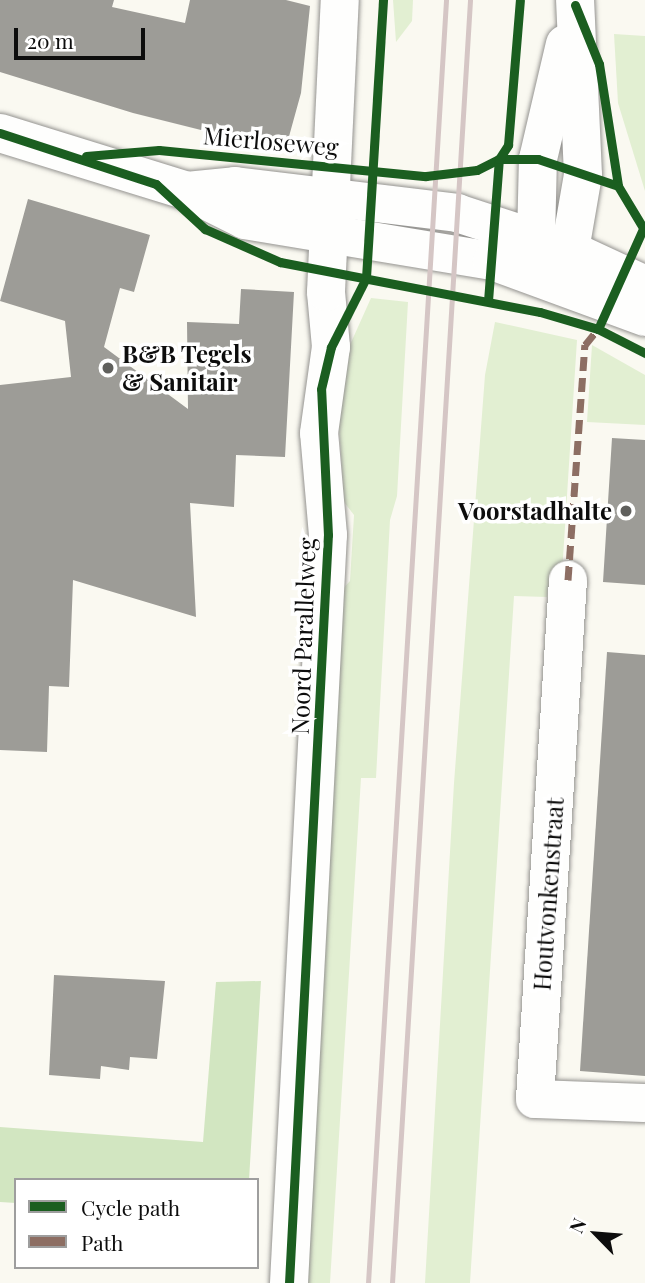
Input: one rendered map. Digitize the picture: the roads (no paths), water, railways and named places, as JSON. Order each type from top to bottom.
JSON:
[{"type":"street","name":"Noord Parallelweg","points":[[289,1283],[328,535],[319,433],[331,347],[326,292],[340,0]]},
{"type":"street","points":[[551,256],[583,175],[575,2]]},
{"type":"street","points":[[0,133],[187,191],[244,220],[330,216],[492,261],[551,256],[645,285]]},
{"type":"street","points":[[551,256],[645,317]]},
{"type":"street","name":"Houtvonkenstraat","points":[[568,579],[535,1099],[645,1103]]},
{"type":"railway","points":[[368,1283],[446,0]]},
{"type":"railway","points":[[392,1283],[470,0]]},
{"type":"place","name":"B&B Tegels & Sanitair","points":[[108,368]]},
{"type":"place","name":"Voorstadhalte","points":[[626,511]]}]
